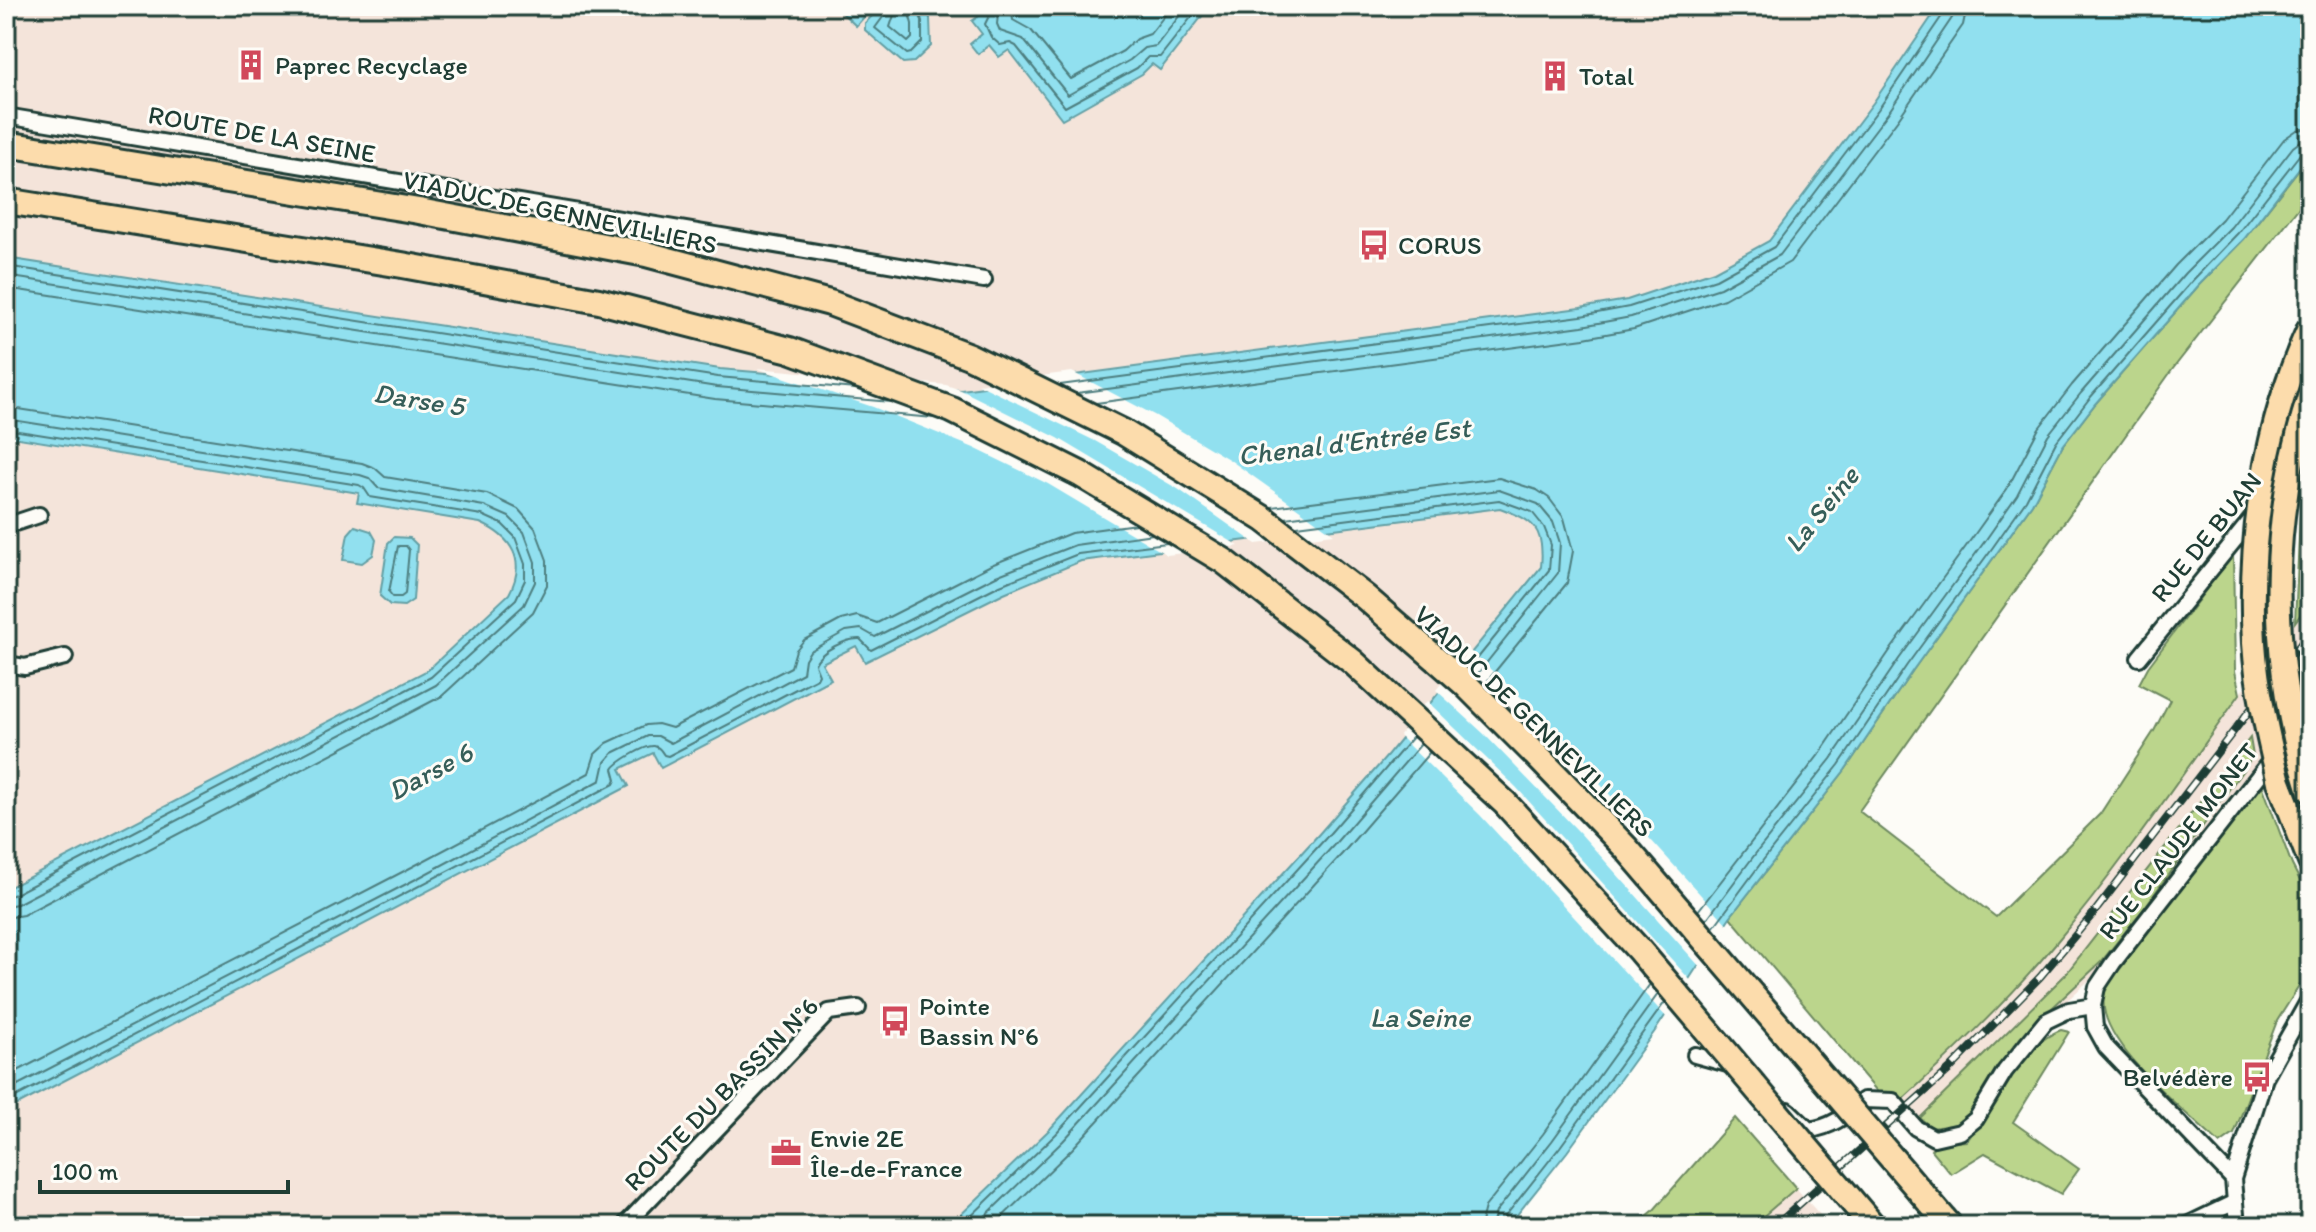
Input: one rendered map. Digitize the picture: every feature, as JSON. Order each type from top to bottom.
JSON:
[{"type":"highway","name":"VIADUC DE GENNEVILLIERS","points":[[6,144],[419,211],[646,254],[830,303],[969,356],[1123,432],[1264,519],[1365,597],[1465,684],[1626,848],[1950,1226]]},
{"type":"highway","points":[[6,201],[371,260],[599,301],[790,350],[952,410],[1080,474],[1224,561],[1353,662],[1505,803],[1651,963],[1873,1226]]},
{"type":"main road","points":[[2310,326],[2277,417],[2264,478],[2256,540],[2254,645],[2268,737],[2279,782],[2310,862]]},
{"type":"main road","points":[[2310,394],[2285,498],[2277,590],[2284,687],[2310,791]]},
{"type":"street","name":"ROUTE DE LA SEINE","points":[[6,116],[984,280]]},
{"type":"street","name":"RUE DE BUAN","points":[[2139,658],[2310,447]]},
{"type":"street","points":[[6,526],[39,515]]},
{"type":"street","points":[[6,664],[25,667],[65,657]]},
{"type":"street","name":"RUE CLAUDE MONET","points":[[2093,1006],[2097,987],[2113,963],[2310,710]]},
{"type":"street","points":[[2237,1226],[2233,1179],[2265,1078],[2310,998]]},
{"type":"street","points":[[1695,1055],[1735,1066],[1771,1093],[1809,1130],[1838,1122],[1864,1100],[1893,1101],[1916,1128],[1934,1138],[1960,1132],[1976,1119],[2005,1071],[2046,1021],[2069,1010],[2093,1006],[2095,1027],[2106,1047],[2233,1179]]},
{"type":"street","name":"ROUTE DU BASSIN N°6","points":[[624,1226],[829,1012],[858,1008]]},
{"type":"street","points":[[2185,1226],[2235,1202]]},
{"type":"shaded area","points":[[6,6],[978,6],[983,13],[983,34],[970,45],[978,54],[990,45],[1009,50],[1152,64],[1160,70],[1210,6],[1939,6],[1873,103],[1769,241],[1714,271],[1627,300],[1580,308],[961,390],[720,369],[6,258]]},
{"type":"shaded area","points":[[6,437],[360,493],[358,503],[480,523],[497,530],[509,541],[518,578],[510,594],[428,670],[6,889]]},
{"type":"shaded area","points":[[1500,508],[1526,518],[1538,531],[1543,548],[1541,567],[1388,755],[1319,834],[1050,1129],[949,1226],[6,1226],[6,1111],[628,786],[620,770],[653,753],[662,768],[831,680],[822,663],[856,646],[866,662],[1004,593],[1081,561]]},
{"type":"shaded area","points":[[2310,602],[2310,693],[2124,948],[2017,1047],[1931,1150],[1892,1109],[2229,708]]},
{"type":"shaded area","points":[[1796,1188],[1830,1226],[1752,1226]]},
{"type":"green space","points":[[2310,155],[2310,193],[2172,370],[1859,811],[1996,917],[2100,814],[2154,731],[2170,700],[2139,684],[2148,667],[2233,554],[2235,671],[2240,694],[2127,852],[2055,944],[1976,1029],[1892,1109],[1730,917],[1845,770],[2032,504],[2062,447],[2095,404],[2199,285],[2244,239]]},
{"type":"green space","points":[[2310,501],[2310,602],[2295,622],[2300,517]]},
{"type":"green space","points":[[2250,738],[2253,756],[2145,907],[2101,962],[2020,1038],[1975,1110],[1960,1124],[1932,1128],[1920,1118],[2065,975]]},
{"type":"green space","points":[[2261,782],[2292,865],[2310,900],[2310,969],[2277,1021],[2234,1134],[2220,1144],[2129,1056],[2105,1015],[2104,997],[2113,974]]},
{"type":"green space","points":[[2061,1030],[2069,1032],[2013,1122],[2079,1169],[2061,1194],[1985,1153],[1951,1174],[1931,1150],[1937,1143],[1967,1141],[2020,1062],[2046,1037]]},
{"type":"green space","points":[[1735,1118],[1796,1188],[1752,1226],[1635,1226],[1653,1211]]},
{"type":"water","points":[[835,6],[874,6],[856,26]]},
{"type":"water","points":[[882,6],[923,6],[930,18],[931,46],[914,62],[903,63],[865,30],[865,23]]},
{"type":"water","points":[[978,6],[1210,6],[1160,70],[1152,64],[1142,74],[1062,119],[1009,50],[999,57],[989,45],[978,54],[970,44],[982,34],[972,21],[983,13]]},
{"type":"water","points":[[1939,6],[2310,6],[2310,154],[2244,239],[2199,285],[2095,404],[2062,447],[2032,504],[1845,770],[1730,917],[1655,1031],[1567,1152],[1508,1226],[949,1226],[1050,1129],[1319,834],[1388,755],[1541,567],[1541,543],[1535,528],[1521,517],[1500,508],[1081,561],[1004,593],[865,662],[856,646],[822,663],[831,679],[661,768],[653,753],[620,769],[629,786],[6,1111],[6,889],[428,670],[509,594],[517,571],[508,543],[501,535],[480,523],[357,503],[359,493],[6,436],[6,258],[720,369],[961,390],[1580,308],[1627,300],[1714,271],[1769,241],[1873,103]]},
{"type":"water","points":[[355,526],[371,531],[376,540],[373,555],[362,563],[343,560],[348,534]]},
{"type":"water","points":[[394,537],[410,538],[417,545],[413,600],[404,606],[390,605],[380,596],[388,543]]},
{"type":"pier","points":[[756,368],[946,385],[961,390],[1058,438],[1239,546],[1167,555],[1048,484],[974,448],[873,407]]},
{"type":"pier","points":[[1072,372],[1156,416],[1230,460],[1334,534],[1256,544],[1178,489],[1095,441],[978,384]]},
{"type":"pier","points":[[1469,650],[1522,698],[1729,926],[1701,968],[1579,832],[1483,733],[1436,690]]},
{"type":"pier","points":[[1427,701],[1516,787],[1692,982],[1668,1019],[1480,815],[1399,736]]},
{"type":"railway","points":[[1775,1226],[1949,1070],[2040,977],[2093,914],[2310,632]]},
{"type":"place","name":"Paprec Recyclage","points":[[251,65]]},
{"type":"place","name":"Total","points":[[1555,76]]},
{"type":"place","name":"CORUS","points":[[1374,245]]},
{"type":"place","name":"Pointe Bassin N°6","points":[[895,1021]]},
{"type":"place","name":"Belvédère","points":[[2257,1077]]},
{"type":"place","name":"Envie 2E Île-de-France","points":[[786,1153]]},
{"type":"water label","name":"Darse 5","points":[[419,399]]},
{"type":"water label","name":"Chenal d'Entrée Est","points":[[1354,441]]},
{"type":"water label","name":"La Seine","points":[[1821,509]]},
{"type":"water label","name":"Darse 6","points":[[430,771]]},
{"type":"water label","name":"La Seine","points":[[1420,1017]]}]
